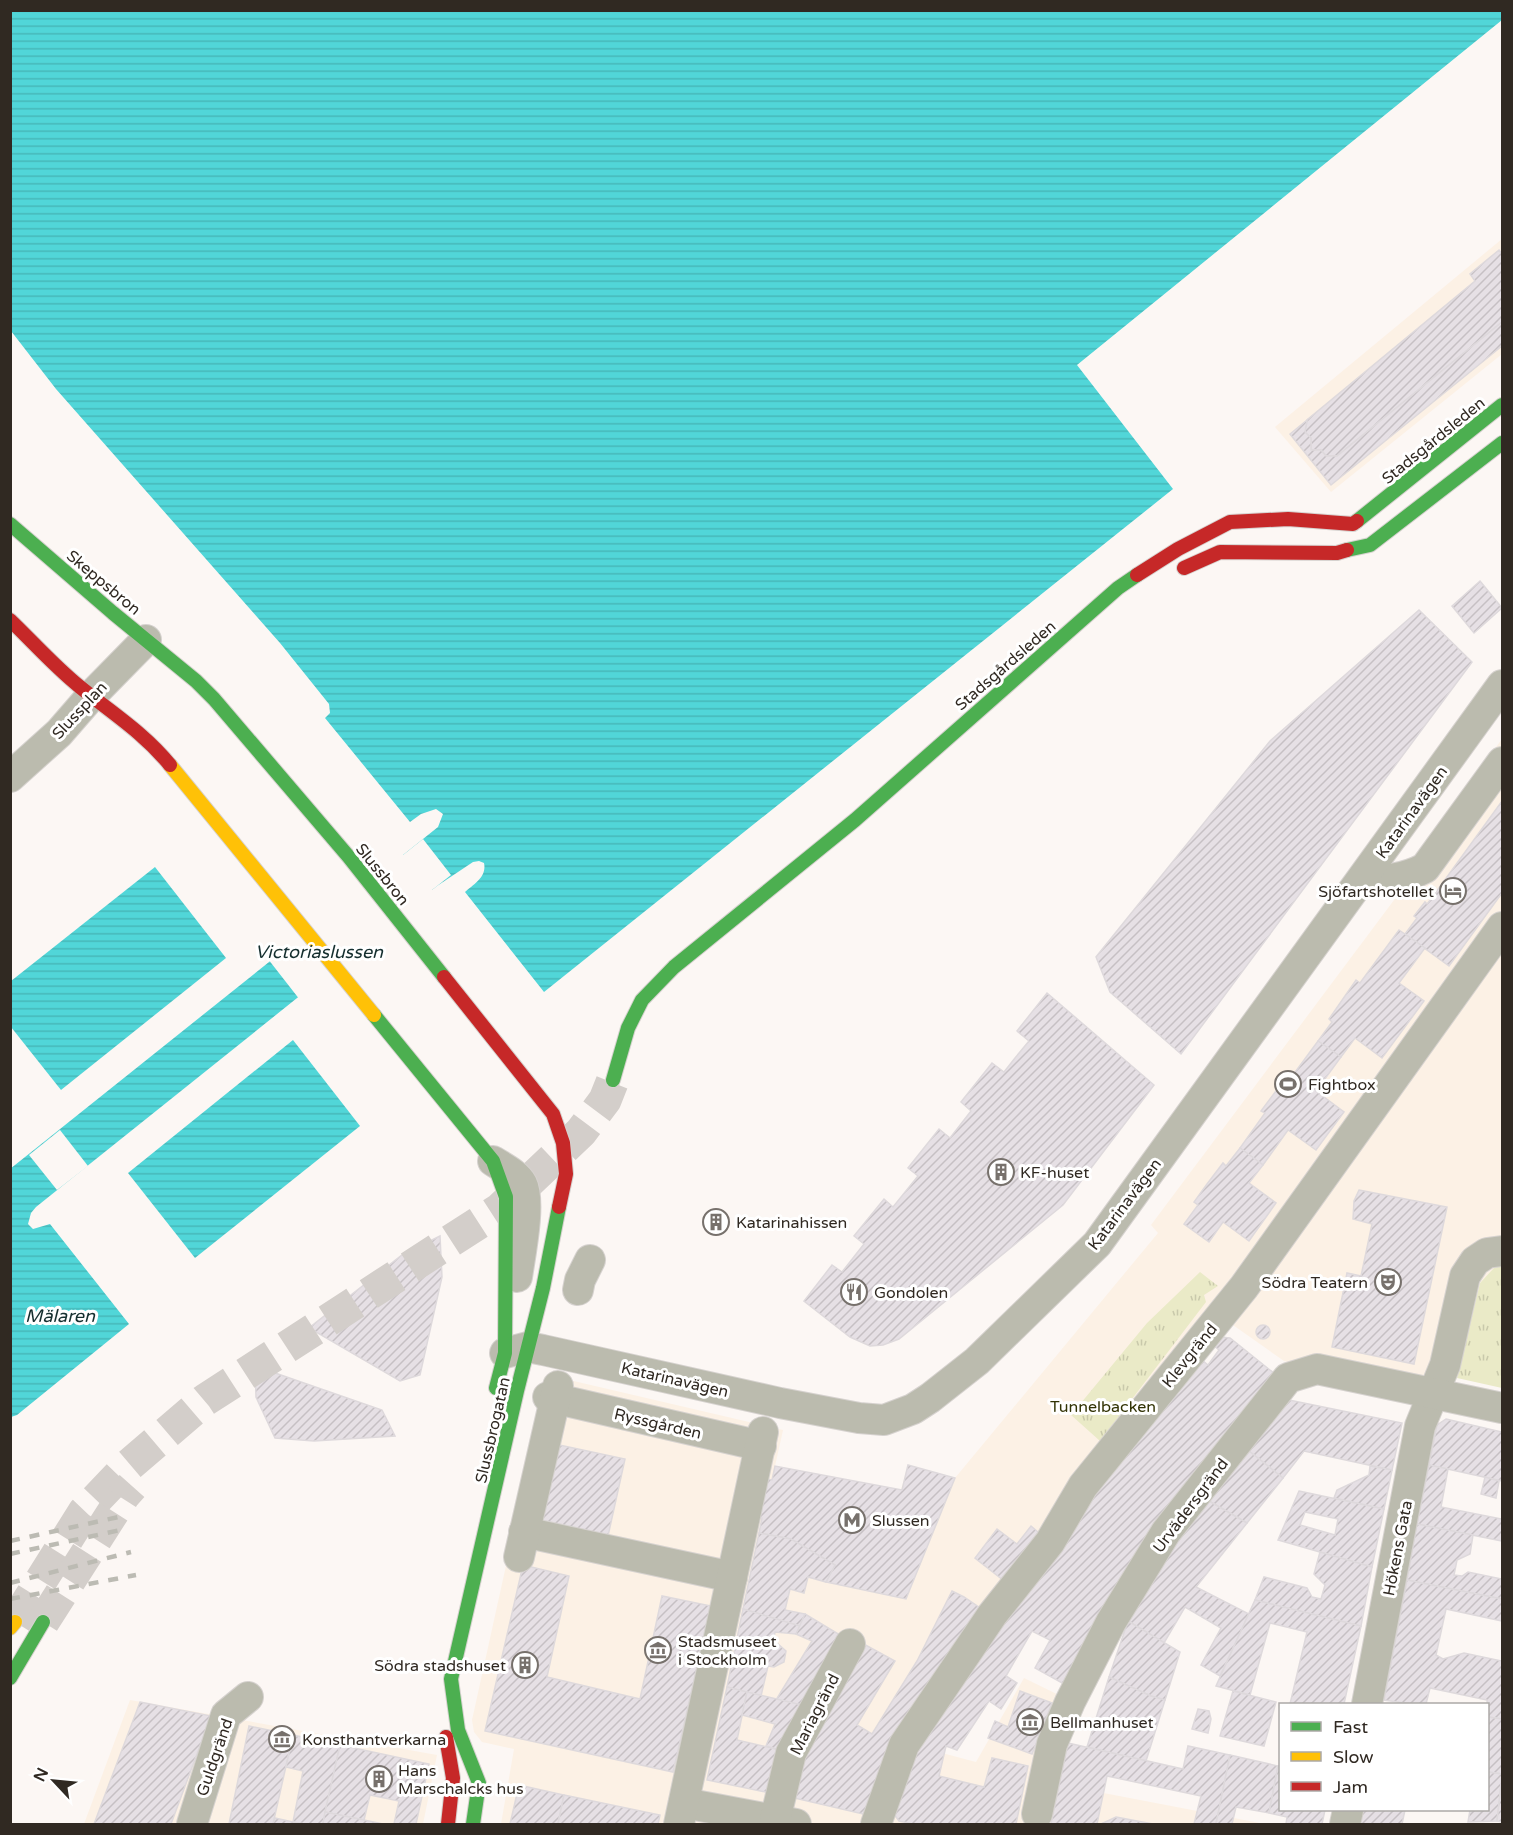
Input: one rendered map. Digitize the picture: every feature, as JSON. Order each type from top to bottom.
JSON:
[{"type":"street","name":"Stadsgårdsleden","points":[[614,1080],[628,1028],[642,1000],[674,968],[855,820],[1118,588],[1178,549],[1230,522],[1288,519],[1353,524],[1503,405]]},
{"type":"street","points":[[1173,573],[1220,552],[1337,553],[1370,545],[1503,443]]},
{"type":"street","name":"Skeppsbron","points":[[10,524],[176,665]]},
{"type":"street","name":"Stadsgårdsleden","points":[[753,920],[858,831],[996,707],[1117,607]]},
{"type":"street","points":[[12,625],[78,686],[156,748],[493,1161],[522,1184],[526,1206],[516,1283],[518,1318],[516,1350]]},
{"type":"street","name":"Slussplan","points":[[10,801],[74,745],[105,706],[146,640]]},
{"type":"street","name":"Slussbron","points":[[176,665],[214,699],[348,856],[553,1114]]},
{"type":"street","name":"Katarinavägen","points":[[516,1350],[590,1359],[780,1403],[859,1418],[884,1420],[913,1409],[930,1398],[977,1361],[1097,1244],[1503,686]]},
{"type":"street","name":"Slussplan","points":[[10,777],[59,733],[105,706]]},
{"type":"street","points":[[1361,881],[1388,881],[1413,875],[1425,868],[1503,762]]},
{"type":"street","name":"Klevgränd","points":[[876,1824],[904,1745],[992,1615],[1050,1542],[1083,1486],[1244,1287],[1503,927]]},
{"type":"street","name":"Slussbrogatan","points":[[494,1398],[543,1288],[566,1174],[563,1143],[553,1114]]},
{"type":"street","name":"Hökens Gata","points":[[1367,1703],[1420,1426],[1445,1365],[1465,1276],[1475,1261],[1487,1253],[1503,1251]]},
{"type":"street","name":"Slussbrogatan","points":[[473,1824],[479,1783],[458,1730],[451,1679],[516,1350]]},
{"type":"street","name":"Urvädersgränd","points":[[1037,1814],[1052,1744],[1070,1702],[1111,1622],[1166,1532],[1288,1378],[1317,1369],[1503,1408]]},
{"type":"street","name":"Ryssgården","points":[[681,1814],[730,1591],[762,1439],[554,1394],[521,1545],[620,1558],[730,1591]]},
{"type":"street","points":[[10,1678],[43,1622]]},
{"type":"street","name":"Mariagränd","points":[[786,1822],[791,1753],[850,1644]]},
{"type":"street","name":"Guldgränd","points":[[192,1824],[226,1715],[248,1697]]},
{"type":"street","points":[[444,1733],[453,1778],[448,1824]]},
{"type":"street","points":[[681,1814],[786,1822]]},
{"type":"shaded area","points":[[1502,239],[1502,354],[1331,492],[1275,427]]},
{"type":"shaded area","points":[[1502,739],[1502,1265],[1480,1283],[1457,1378],[1429,1395],[1319,1371],[1284,1361],[1223,1318],[908,1744],[976,1762],[1024,1678],[1069,1700],[1041,1781],[1265,1824],[501,1824],[514,1749],[482,1742],[474,1732],[472,1720],[548,1375],[783,1430],[775,1466],[901,1490],[908,1465],[955,1478],[1158,1233],[1151,1225],[1403,888],[1443,818]]},
{"type":"shaded area","points":[[130,1700],[437,1755],[423,1824],[84,1824]]},
{"type":"green space","points":[[1502,1265],[1502,1388],[1457,1378],[1480,1283],[1494,1268]]},
{"type":"green space","name":"Tunnelbacken","points":[[1200,1272],[1218,1286],[1204,1295],[1206,1302],[1100,1441],[1071,1415],[1147,1323]]},
{"type":"water","points":[[11,11],[1502,11],[1502,20],[1077,365],[1173,489],[544,992],[465,892],[479,880],[484,872],[484,863],[473,862],[437,886],[36,1207],[31,1213],[28,1224],[33,1229],[50,1224],[129,1324],[17,1415],[11,1417],[10,1169],[438,827],[443,814],[436,809],[421,814],[410,822],[325,718],[330,713],[329,704],[280,643],[56,389],[11,331]]},
{"type":"water","points":[[155,867],[226,958],[61,1090],[11,1027],[11,981]]},
{"type":"water","points":[[293,1040],[360,1126],[195,1258],[128,1173]]},
{"type":"pier","points":[[423,839],[451,875],[432,890],[433,893],[300,1000],[268,959],[400,853],[403,855]]},
{"type":"pier","points":[[60,1130],[88,1166],[57,1190],[29,1155]]},
{"type":"building","points":[[1499,250],[1502,254],[1502,322],[1337,456],[1326,456],[1321,450],[1311,450],[1311,438],[1305,432],[1307,420],[1475,281],[1470,274]]},
{"type":"building","points":[[1502,322],[1502,346],[1331,485],[1290,434],[1307,420],[1305,432],[1311,438],[1311,450],[1321,450],[1326,456],[1337,456]]},
{"type":"building","points":[[1480,581],[1502,608],[1474,633],[1452,606]]},
{"type":"building","points":[[1419,610],[1472,662],[1181,1054],[1110,992],[1096,957],[1270,741]]},
{"type":"building","points":[[1502,801],[1502,893],[1449,966],[1405,934],[1417,918],[1414,916],[1425,902],[1427,904],[1431,899]]},
{"type":"building","points":[[1399,930],[1425,948],[1399,983],[1424,1001],[1382,1058],[1355,1038],[1341,1057],[1318,1041],[1332,1022],[1329,1019],[1356,980],[1360,983]]},
{"type":"building","name":"KF-huset","points":[[1047,993],[1154,1085],[1063,1205],[899,1339],[883,1345],[870,1346],[850,1337],[804,1301],[832,1265],[842,1272],[864,1244],[854,1236],[884,1199],[893,1207],[918,1176],[908,1168],[939,1129],[950,1138],[971,1111],[961,1102],[992,1063],[1004,1072],[1029,1041],[1017,1031]]},
{"type":"building","points":[[1318,1041],[1341,1057],[1316,1091],[1344,1112],[1316,1150],[1288,1130],[1263,1165],[1240,1148],[1265,1113],[1261,1111],[1290,1072],[1293,1075]]},
{"type":"building","points":[[1240,1148],[1263,1165],[1249,1183],[1276,1203],[1249,1241],[1223,1222],[1209,1242],[1184,1224],[1198,1205],[1194,1202],[1207,1184],[1223,1163],[1226,1166]]},
{"type":"building","name":"Södra Teatern","points":[[1359,1190],[1447,1207],[1414,1364],[1332,1347],[1347,1273],[1361,1276],[1372,1224],[1353,1219],[1354,1201]]},
{"type":"building","name":"Katarinahissen","points":[[713,1210],[728,1220],[719,1234],[704,1224]]},
{"type":"building","points":[[440,1236],[442,1277],[420,1375],[400,1381],[309,1328],[402,1255]]},
{"type":"building","points":[[1263,1325],[1268,1327],[1270,1332],[1268,1337],[1263,1339],[1258,1337],[1256,1332],[1258,1327]]},
{"type":"building","points":[[1220,1337],[1230,1338],[1275,1374],[1064,1684],[1035,1668],[1050,1640],[1032,1631],[1006,1676],[1017,1683],[1001,1709],[989,1701],[957,1750],[946,1746],[939,1776],[984,1787],[992,1758],[1028,1766],[1016,1824],[913,1824],[899,1821],[894,1814],[914,1747],[1093,1490],[1202,1360],[1208,1365],[1219,1350],[1213,1345]]},
{"type":"building","points":[[255,1366],[382,1410],[395,1436],[314,1441],[275,1438],[256,1397]]},
{"type":"building","points":[[1289,1400],[1402,1423],[1392,1470],[1304,1451],[1283,1478],[1249,1451]]},
{"type":"building","points":[[1446,1419],[1502,1432],[1502,1481],[1429,1465],[1437,1425]]},
{"type":"building","points":[[550,1443],[625,1459],[608,1536],[534,1520]]},
{"type":"building","points":[[1249,1451],[1283,1478],[1247,1523],[1209,1501]]},
{"type":"building","points":[[908,1465],[955,1478],[906,1599],[826,1582],[835,1565],[791,1539],[759,1533],[762,1518],[752,1516],[761,1478],[772,1480],[775,1466],[902,1490]]},
{"type":"building","points":[[1429,1465],[1448,1469],[1441,1507],[1502,1519],[1502,1541],[1417,1524]]},
{"type":"building","points":[[1370,1466],[1392,1470],[1384,1509],[1334,1498],[1337,1490],[1369,1475]]},
{"type":"building","points":[[1485,1477],[1499,1481],[1496,1498],[1481,1494]]},
{"type":"building","points":[[1299,1491],[1384,1509],[1372,1567],[1278,1540]],"holes":[[[1305,1512],[1338,1519],[1335,1535],[1300,1525]]]},
{"type":"building","points":[[1209,1501],[1247,1523],[1196,1587],[1249,1614],[1220,1676],[1201,1665],[1221,1628],[1185,1607],[1164,1643],[1128,1621],[1160,1565]]},
{"type":"building","points":[[1417,1524],[1473,1535],[1470,1554],[1457,1560],[1454,1575],[1462,1576],[1468,1572],[1502,1579],[1502,1599],[1407,1580]]},
{"type":"building","points":[[1031,1526],[1045,1538],[1008,1584],[975,1558],[997,1529],[1017,1544]]},
{"type":"building","points":[[759,1533],[791,1539],[835,1565],[826,1582],[808,1577],[804,1593],[790,1589],[785,1610],[805,1614],[800,1626],[743,1609]]},
{"type":"building","points":[[1320,1552],[1372,1567],[1361,1626],[1255,1600],[1264,1577],[1307,1588],[1312,1597],[1321,1599],[1325,1585],[1314,1574]]},
{"type":"building","name":"Södra stadshuset","points":[[523,1565],[569,1576],[547,1677],[640,1699],[662,1596],[711,1606],[673,1772],[485,1731]]},
{"type":"building","points":[[1407,1580],[1502,1599],[1502,1621],[1446,1609],[1436,1655],[1443,1659],[1464,1653],[1502,1661],[1502,1719],[1489,1717],[1487,1700],[1430,1688],[1426,1703],[1384,1700]]},
{"type":"building","points":[[952,1591],[986,1612],[871,1809],[863,1814],[790,1797],[799,1763],[862,1643],[895,1661],[857,1725],[872,1734],[917,1661]]},
{"type":"building","points":[[1255,1600],[1361,1626],[1344,1703],[1290,1703],[1307,1632],[1270,1623],[1250,1695],[1216,1686]]},
{"type":"building","points":[[743,1609],[800,1626],[796,1634],[775,1632],[773,1643],[786,1651],[784,1662],[774,1667],[768,1666],[761,1696],[727,1687]]},
{"type":"building","points":[[805,1614],[845,1638],[806,1706],[776,1700],[812,1641],[796,1634]]},
{"type":"building","points":[[1128,1621],[1180,1652],[1165,1700],[1109,1677]]},
{"type":"building","points":[[1109,1677],[1165,1700],[1146,1761],[1087,1747]]},
{"type":"building","points":[[727,1687],[747,1692],[737,1740],[780,1750],[770,1793],[707,1780]]},
{"type":"building","name":"Bellmanhuset","points":[[1020,1691],[1052,1703],[1032,1754],[988,1738],[995,1721],[1008,1727]]},
{"type":"building","points":[[1233,1691],[1276,1702],[1264,1746],[1220,1736]]},
{"type":"building","points":[[747,1692],[806,1706],[780,1750],[766,1746],[775,1724],[742,1715]]},
{"type":"building","points":[[140,1702],[211,1716],[171,1824],[94,1824]]},
{"type":"building","points":[[1198,1709],[1209,1711],[1211,1719],[1208,1733],[1192,1729]]},
{"type":"building","points":[[1489,1717],[1502,1719],[1502,1774],[1489,1772]]},
{"type":"building","points":[[249,1726],[293,1735],[273,1824],[229,1824]]},
{"type":"building","points":[[293,1735],[340,1745],[323,1824],[293,1822],[303,1771],[286,1767]]},
{"type":"building","points":[[1068,1743],[1183,1769],[1188,1746],[1230,1755],[1216,1824],[1194,1824],[1201,1796],[1107,1776],[1097,1824],[1051,1824]]},
{"type":"building","name":"Hans Marschalcks hus","points":[[340,1745],[429,1764],[416,1824],[394,1824],[399,1801],[370,1795],[364,1820],[325,1812]]},
{"type":"building","points":[[1230,1755],[1278,1766],[1269,1813],[1236,1807],[1232,1824],[1216,1824]]},
{"type":"building","points":[[1278,1766],[1279,1811],[1325,1811],[1322,1824],[1286,1824],[1287,1817],[1269,1813]]},
{"type":"building","points":[[1489,1772],[1502,1774],[1497,1821],[1468,1822],[1470,1811],[1489,1811]]},
{"type":"building","points":[[1502,1779],[1502,1822],[1497,1821]]},
{"type":"building","points":[[519,1785],[564,1795],[558,1824],[510,1824]]},
{"type":"building","points":[[564,1795],[660,1815],[658,1824],[558,1824]]},
{"type":"building","points":[[1363,1811],[1405,1811],[1402,1824],[1360,1824]]},
{"type":"building","points":[[325,1812],[364,1820],[383,1824],[323,1824]]},
{"type":"building","points":[[1116,1817],[1153,1824],[1101,1824]]},
{"type":"building","points":[[275,1818],[293,1822],[304,1824],[273,1824]]},
{"type":"tunnel","points":[[15,1622],[84,1512],[128,1466],[205,1400],[500,1209],[581,1132],[605,1100],[613,1080]]},
{"type":"tunnel","points":[[43,1622],[132,1486]]},
{"type":"railway","points":[[10,1541],[123,1516]]},
{"type":"railway","points":[[10,1554],[125,1529]]},
{"type":"railway","points":[[10,1583],[131,1552]]},
{"type":"railway","points":[[10,1599],[136,1575]]},
{"type":"traffic: fast","points":[[1357,521],[1502,405]]},
{"type":"traffic: fast","points":[[1347,550],[1370,545],[1502,443]]},
{"type":"traffic: fast","points":[[10,524],[196,681],[214,699],[348,856],[444,977]]},
{"type":"traffic: fast","points":[[613,1080],[628,1028],[642,1000],[674,967],[855,820],[1118,588],[1137,575]]},
{"type":"traffic: fast","points":[[374,1015],[493,1161],[506,1197],[505,1353],[496,1388]]},
{"type":"traffic: fast","points":[[473,1824],[479,1783],[458,1730],[451,1679],[543,1288],[559,1207]]},
{"type":"traffic: fast","points":[[10,1678],[43,1622]]},
{"type":"traffic: slow","points":[[170,765],[374,1015]]},
{"type":"traffic: slow","points":[[10,1628],[15,1622]]},
{"type":"traffic: jam","points":[[1137,575],[1178,549],[1230,522],[1288,519],[1353,524],[1357,521]]},
{"type":"traffic: jam","points":[[1184,568],[1220,552],[1337,553],[1347,550]]},
{"type":"traffic: jam","points":[[10,620],[80,687],[139,733],[170,765]]},
{"type":"traffic: jam","points":[[444,977],[553,1114],[563,1143],[566,1174],[559,1207]]},
{"type":"traffic: jam","points":[[446,1737],[453,1778],[448,1824]]},
{"type":"place","name":"Sjöfartshotellet","points":[[1453,891]]},
{"type":"place","name":"Fightbox","points":[[1288,1084]]},
{"type":"place","name":"KF-huset","points":[[1001,1172]]},
{"type":"place","name":"Katarinahissen","points":[[716,1222]]},
{"type":"place","name":"Södra Teatern","points":[[1388,1282]]},
{"type":"place","name":"Gondolen","points":[[854,1292]]},
{"type":"place","name":"Slussen","points":[[852,1520]]},
{"type":"place","name":"Stadsmuseet i Stockholm","points":[[658,1650]]},
{"type":"place","name":"Södra stadshuset","points":[[525,1665]]},
{"type":"place","name":"Bellmanhuset","points":[[1030,1722]]},
{"type":"place","name":"Konsthantverkarna","points":[[282,1739]]},
{"type":"place","name":"Hans Marschalcks hus","points":[[379,1779]]},
{"type":"water label","name":"Victoriaslussen","points":[[319,952]]},
{"type":"water label","name":"Mälaren","points":[[60,1316]]}]
